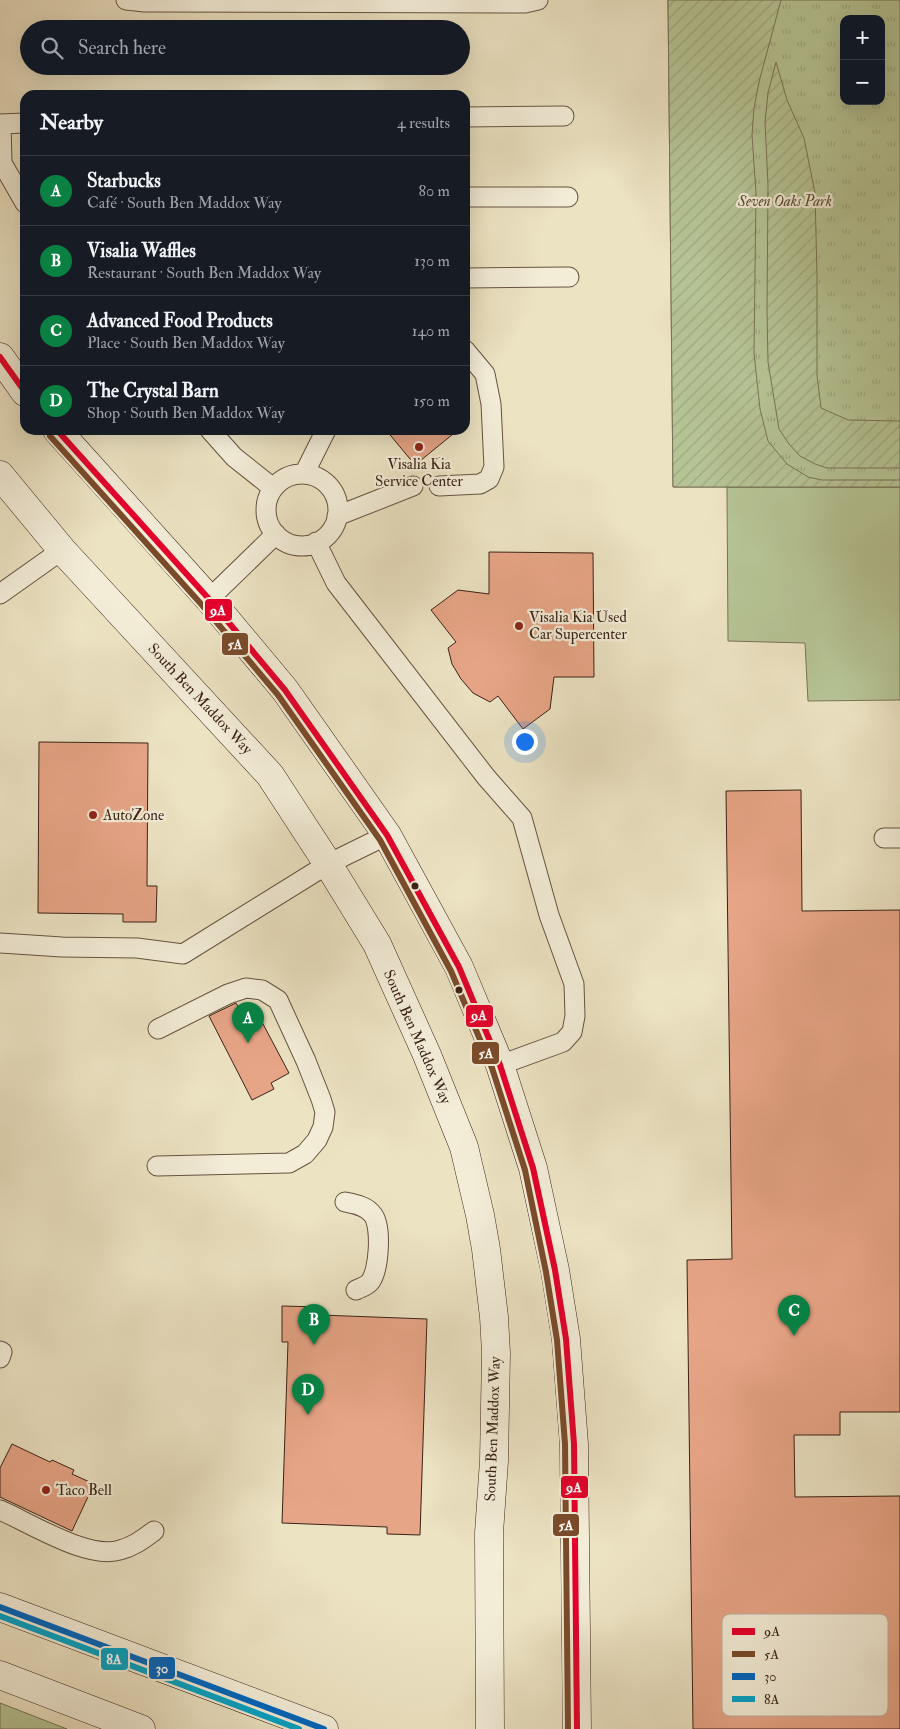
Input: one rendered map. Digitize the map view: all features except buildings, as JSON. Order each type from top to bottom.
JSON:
[{"type":"main road","points":[[0,358],[20,385]]},
{"type":"main road","points":[[61,435],[209,599],[285,690],[387,835],[459,967],[500,1065],[533,1168],[555,1270],[566,1340],[574,1444],[577,1729]]},
{"type":"main road","name":"South Ben Maddox Way","points":[[0,475],[62,550],[270,775],[377,944],[427,1055],[464,1147],[480,1215],[491,1282],[496,1353],[494,1461],[489,1532],[490,1729]]},
{"type":"main road","points":[[0,1607],[324,1729]]},
{"type":"main road","points":[[0,1676],[141,1729]]},
{"type":"lane","points":[[126,0],[155,2],[515,4],[525,4],[538,0]]},
{"type":"lane","points":[[470,116],[564,116]]},
{"type":"lane","points":[[20,124],[1,124],[2,163],[20,194]]},
{"type":"lane","points":[[470,197],[568,197]]},
{"type":"lane","points":[[470,278],[569,277]]},
{"type":"lane","points":[[439,486],[480,484],[489,479],[494,467],[491,404],[485,374],[470,356]]},
{"type":"lane","points":[[214,435],[234,457],[273,488]]},
{"type":"lane","points":[[304,474],[324,435]]},
{"type":"lane","points":[[304,474],[315,476],[326,483],[337,503],[337,516],[334,527],[326,536],[304,546],[293,545],[282,540],[268,522],[266,510],[268,498],[273,488],[282,480],[304,474]]},
{"type":"lane","points":[[337,516],[413,486]]},
{"type":"lane","points":[[209,599],[276,534]]},
{"type":"lane","points":[[316,542],[336,583],[486,777],[522,818],[549,915],[574,984],[575,1016],[572,1032],[563,1042],[500,1065]]},
{"type":"lane","points":[[0,594],[62,550]]},
{"type":"lane","points":[[0,943],[62,947],[137,948],[184,954],[328,864],[387,835]]},
{"type":"lane","points":[[157,1166],[288,1163],[305,1154],[317,1140],[323,1126],[325,1112],[322,1099],[278,1000],[262,990],[246,988],[228,994],[158,1030]]},
{"type":"lane","points":[[345,1202],[361,1205],[373,1214],[378,1227],[376,1271],[369,1284],[356,1290]]},
{"type":"lane","points":[[0,1510],[68,1542],[94,1551],[119,1551],[154,1532]]},
{"type":"green space","name":"Seven Oaks Park","points":[[668,0],[900,0],[900,487],[673,487]]},
{"type":"green space","points":[[668,0],[781,0],[759,82],[754,108],[752,135],[756,193],[754,353],[760,409],[768,441],[787,464],[808,477],[822,480],[900,480],[900,487],[673,487]]},
{"type":"green space","points":[[776,62],[787,100],[804,138],[815,193],[817,375],[821,408],[848,420],[900,421],[900,468],[827,468],[800,456],[779,429],[768,362],[768,185],[765,122],[768,93]]},
{"type":"green space","points":[[727,487],[900,487],[900,700],[808,701],[805,643],[728,641]]},
{"type":"green space","points":[[0,1703],[67,1729],[0,1729]]},
{"type":"transit line","name":"9A","points":[[0,357],[20,385]]},
{"type":"transit line","name":"9A","points":[[61,435],[209,599],[285,690],[387,835],[459,967],[500,1065],[533,1168],[555,1270],[566,1339],[574,1444],[577,1729]]},
{"type":"transit line","name":"5A","points":[[50,436],[202,605],[278,695],[380,840],[451,971],[492,1068],[525,1170],[546,1272],[557,1340],[565,1444],[568,1729]]},
{"type":"transit line","name":"30","points":[[0,1607],[324,1729]]},
{"type":"transit line","name":"8A","points":[[0,1616],[299,1729]]},
{"type":"place","name":"Visalia Kia Service Center","points":[[419,447]]},
{"type":"place","name":"Visalia Kia Used Car Supercenter","points":[[519,626]]},
{"type":"place","name":"AutoZone","points":[[93,815]]},
{"type":"place","name":"Starbucks","points":[[248,1043]]},
{"type":"place","name":"Advanced Food Products","points":[[794,1336]]},
{"type":"place","name":"Visalia Waffles","points":[[314,1345]]},
{"type":"place","name":"The Crystal Barn","points":[[308,1415]]},
{"type":"place","name":"Taco Bell","points":[[46,1490]]}]
